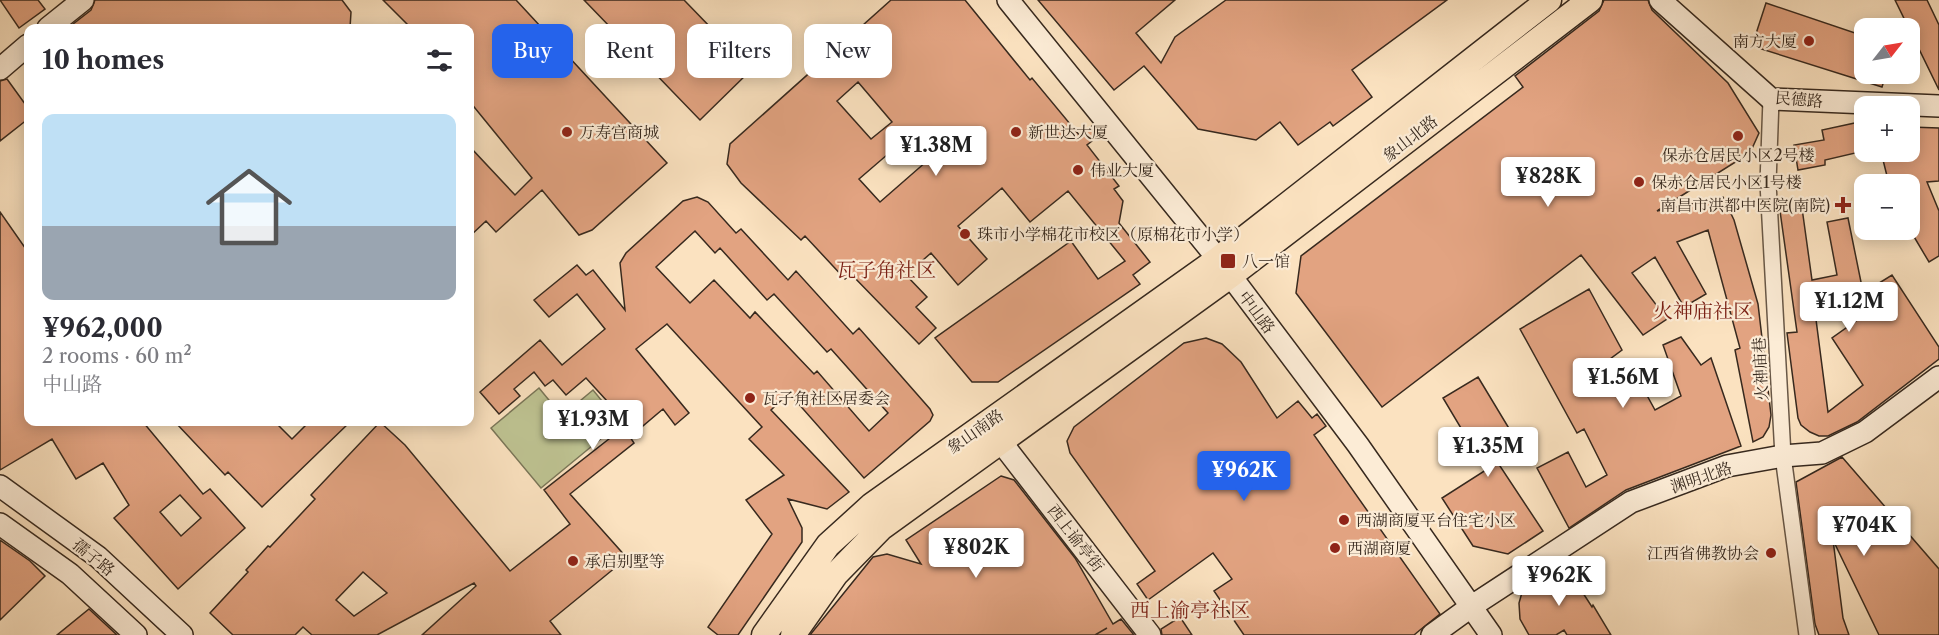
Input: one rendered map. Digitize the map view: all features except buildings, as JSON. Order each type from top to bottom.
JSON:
[{"type":"main road","points":[[53,24],[82,0]]},
{"type":"main road","name":"中山路","points":[[1008,0],[1224,268],[1358,445],[1491,635]]},
{"type":"main road","name":"象山北路","points":[[1224,268],[1549,0]]},
{"type":"main road","name":"象山北路","points":[[1224,268],[1590,0]]},
{"type":"main road","name":"民德路","points":[[1660,0],[1771,99],[1939,106]]},
{"type":"main road","points":[[0,69],[24,48]]},
{"type":"main road","name":"象山南路","points":[[793,635],[836,574],[867,540],[1001,442],[1224,268]]},
{"type":"main road","name":"象山南路","points":[[764,635],[828,545],[872,505],[1224,268]]},
{"type":"main road","name":"渊明北路","points":[[1432,635],[1472,606],[1631,502],[1727,466],[1783,456],[1822,453],[1865,432],[1939,377]]},
{"type":"main road","name":"西上谕亭街","points":[[1001,442],[1150,635]]},
{"type":"main road","name":"孺子路","points":[[0,486],[98,557],[182,635]]},
{"type":"main road","name":"孺子路","points":[[0,524],[70,574],[136,635]]},
{"type":"street","name":"火神庙巷","points":[[1771,99],[1768,183],[1783,456],[1807,635]]},
{"type":"green space","points":[[539,388],[562,416],[593,390],[620,423],[541,488],[491,428]]},
{"type":"place","name":"南方大厦","points":[[1809,41]]},
{"type":"place","name":"万寿宫商城","points":[[567,132]]},
{"type":"place","name":"新世达大厦","points":[[1016,132]]},
{"type":"place","name":"保赤仓居民小区2号楼","points":[[1738,136]]},
{"type":"place","name":"伟业大厦","points":[[1078,170]]},
{"type":"place","name":"保赤仓居民小区1号楼","points":[[1639,182]]},
{"type":"place","name":"南昌市洪都中医院(南院)","points":[[1843,205]]},
{"type":"place","name":"珠市小学棉花市校区（原棉花市小学）","points":[[965,234]]},
{"type":"place","name":"八一馆","points":[[1228,261]]},
{"type":"place","name":"瓦子角社区居委会","points":[[750,398]]},
{"type":"place","name":"西湖商厦平台住宅小区","points":[[1344,520]]},
{"type":"place","name":"西湖商厦","points":[[1335,548]]},
{"type":"place","name":"江西省佛教协会","points":[[1771,553]]},
{"type":"place","name":"承启别墅等","points":[[573,561]]},
{"type":"district","name":"瓦子角社区","points":[[886,270]]},
{"type":"district","name":"火神庙社区","points":[[1703,311]]},
{"type":"district","name":"西上渝亭社区","points":[[1190,610]]}]
